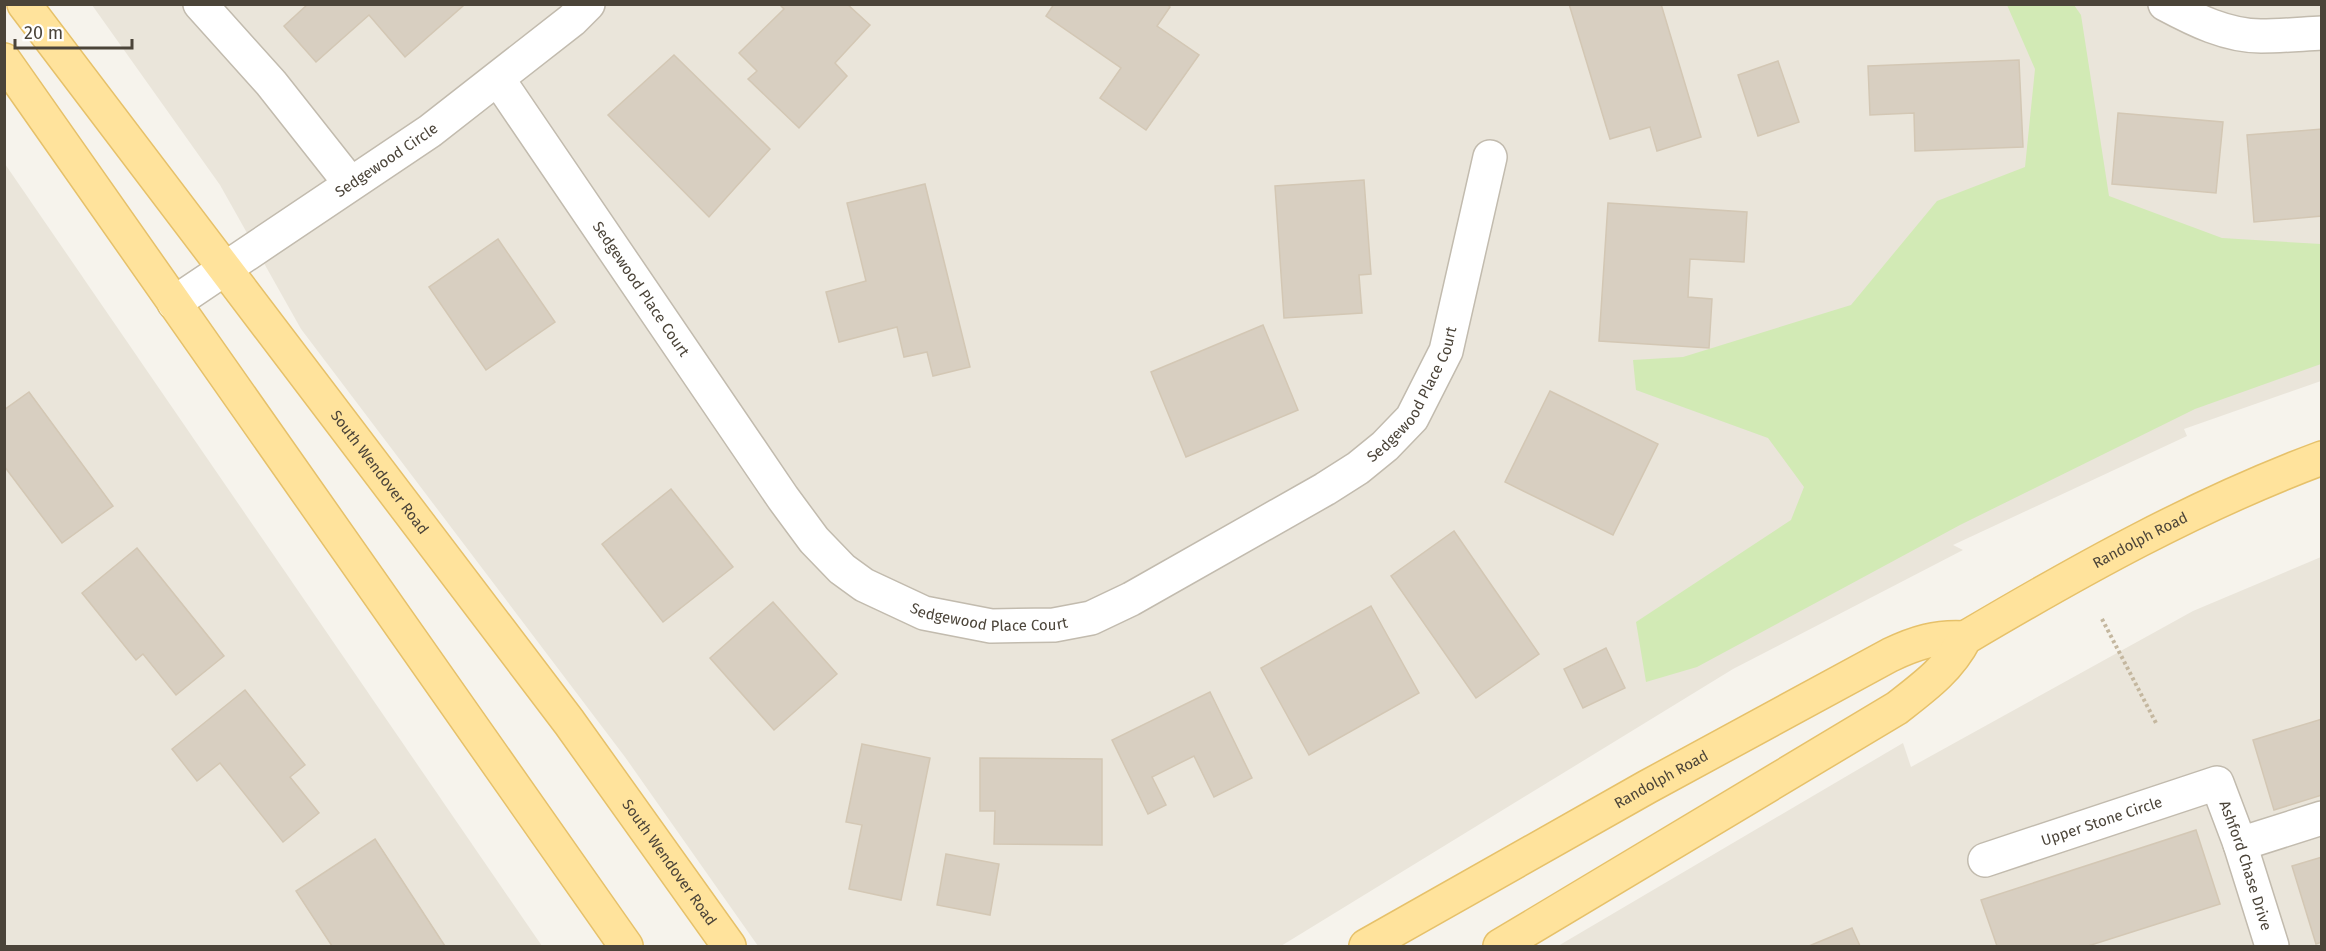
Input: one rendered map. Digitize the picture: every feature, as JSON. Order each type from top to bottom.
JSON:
[{"type":"main road","name":"South Wendover Road","points":[[24,4],[569,722],[729,946]]},
{"type":"main road","points":[[4,60],[626,946]]},
{"type":"main road","name":"Randolph Road","points":[[1500,946],[1639,865],[1897,708],[1941,673],[1965,638],[2073,575],[2173,522],[2281,473],[2322,458]]},
{"type":"main road","name":"Randolph Road","points":[[1366,946],[1647,787],[1890,655],[1924,640],[1947,637],[1965,638]]},
{"type":"street","points":[[200,4],[271,83],[350,183]]},
{"type":"street","name":"Sedgewood Circle","points":[[174,303],[224,267],[430,131],[573,20],[588,4]]},
{"type":"street","points":[[2165,4],[2223,31],[2259,36],[2322,33]]},
{"type":"street","name":"Sedgewood Place Court","points":[[498,79],[814,540],[842,569],[864,585],[924,613],[991,626],[1054,626],[1091,618],[1131,599],[1325,489],[1358,468],[1385,446],[1412,418],[1446,351],[1490,157]]},
{"type":"street","name":"Ashford Chase Drive","points":[[2217,783],[2240,844],[2272,946]]},
{"type":"street","name":"Upper Stone Circle","points":[[1985,860],[2217,783]]},
{"type":"street","points":[[2240,844],[2322,819]]},
{"type":"path","points":[[2102,619],[2157,723]]},
{"type":"shaded area","points":[[92,5],[2321,5],[2321,381],[2184,429],[2187,436],[1953,545],[1963,550],[1733,669],[1281,946],[758,946],[625,757],[301,329],[220,185]]},
{"type":"shaded area","points":[[5,164],[542,946],[5,946]]},
{"type":"shaded area","points":[[2321,557],[2321,946],[1558,946],[1903,743],[1911,767],[2193,611]]},
{"type":"green space","points":[[2007,5],[2074,5],[2081,15],[2109,196],[2222,238],[2321,244],[2321,364],[2195,409],[1960,525],[1697,667],[1646,682],[1636,622],[1791,520],[1804,487],[1768,438],[1636,390],[1633,360],[1683,357],[1851,305],[1937,201],[2025,167],[2035,69]]},
{"type":"building","points":[[308,4],[461,4],[463,6],[405,57],[369,15],[316,62],[284,26]]},
{"type":"building","points":[[779,4],[847,4],[870,25],[835,63],[847,76],[799,128],[748,79],[757,71],[739,53],[784,9]]},
{"type":"building","points":[[1054,4],[1167,4],[1170,7],[1157,26],[1199,55],[1146,130],[1100,98],[1121,68],[1046,16]]},
{"type":"building","points":[[1569,4],[1661,4],[1701,137],[1657,151],[1650,127],[1610,139]]},
{"type":"building","points":[[674,55],[770,149],[709,217],[608,115]]},
{"type":"building","points":[[2019,60],[2023,147],[1915,151],[1914,113],[1870,115],[1868,66]]},
{"type":"building","points":[[1778,61],[1799,122],[1758,136],[1738,75]]},
{"type":"building","points":[[2118,113],[2223,122],[2216,193],[2112,184]]},
{"type":"building","points":[[2322,129],[2322,216],[2254,222],[2247,135]]},
{"type":"building","points":[[1364,180],[1371,274],[1359,275],[1362,313],[1284,318],[1275,186]]},
{"type":"building","points":[[925,184],[970,367],[933,376],[927,352],[904,357],[897,327],[839,342],[826,292],[866,281],[847,203]]},
{"type":"building","points":[[1608,203],[1747,212],[1744,262],[1690,259],[1688,297],[1712,299],[1709,348],[1599,341]]},
{"type":"building","points":[[498,239],[555,322],[486,370],[429,287]]},
{"type":"building","points":[[1263,325],[1298,410],[1186,457],[1151,372]]},
{"type":"building","points":[[1550,391],[1658,444],[1613,535],[1505,482]]},
{"type":"building","points":[[29,392],[113,506],[62,543],[4,466],[4,410]]},
{"type":"building","points":[[671,489],[733,567],[663,622],[602,544]]},
{"type":"building","points":[[1454,531],[1539,654],[1476,698],[1391,576]]},
{"type":"building","points":[[137,548],[224,656],[176,695],[143,654],[136,660],[82,593]]},
{"type":"building","points":[[773,602],[837,674],[774,730],[710,658]]},
{"type":"building","points":[[1371,606],[1419,693],[1309,755],[1261,668]]},
{"type":"building","points":[[1606,648],[1625,688],[1583,708],[1564,669]]},
{"type":"building","points":[[245,690],[305,765],[290,777],[319,813],[283,842],[220,763],[197,781],[172,749]]},
{"type":"building","points":[[1210,692],[1252,778],[1214,797],[1194,756],[1152,777],[1166,805],[1148,814],[1112,740]]},
{"type":"building","points":[[2322,719],[2322,795],[2274,810],[2253,740]]},
{"type":"building","points":[[862,744],[930,758],[901,900],[849,889],[862,825],[846,822]]},
{"type":"building","points":[[980,758],[1102,759],[1102,845],[994,844],[995,811],[980,811]]},
{"type":"building","points":[[2196,830],[2220,904],[2088,946],[1997,946],[1981,900]]},
{"type":"building","points":[[375,839],[445,946],[332,946],[296,891]]},
{"type":"building","points":[[946,854],[999,864],[990,915],[937,905]]},
{"type":"building","points":[[2322,857],[2322,942],[2316,944],[2292,866]]},
{"type":"building","points":[[1852,928],[1860,946],[1809,946]]}]
